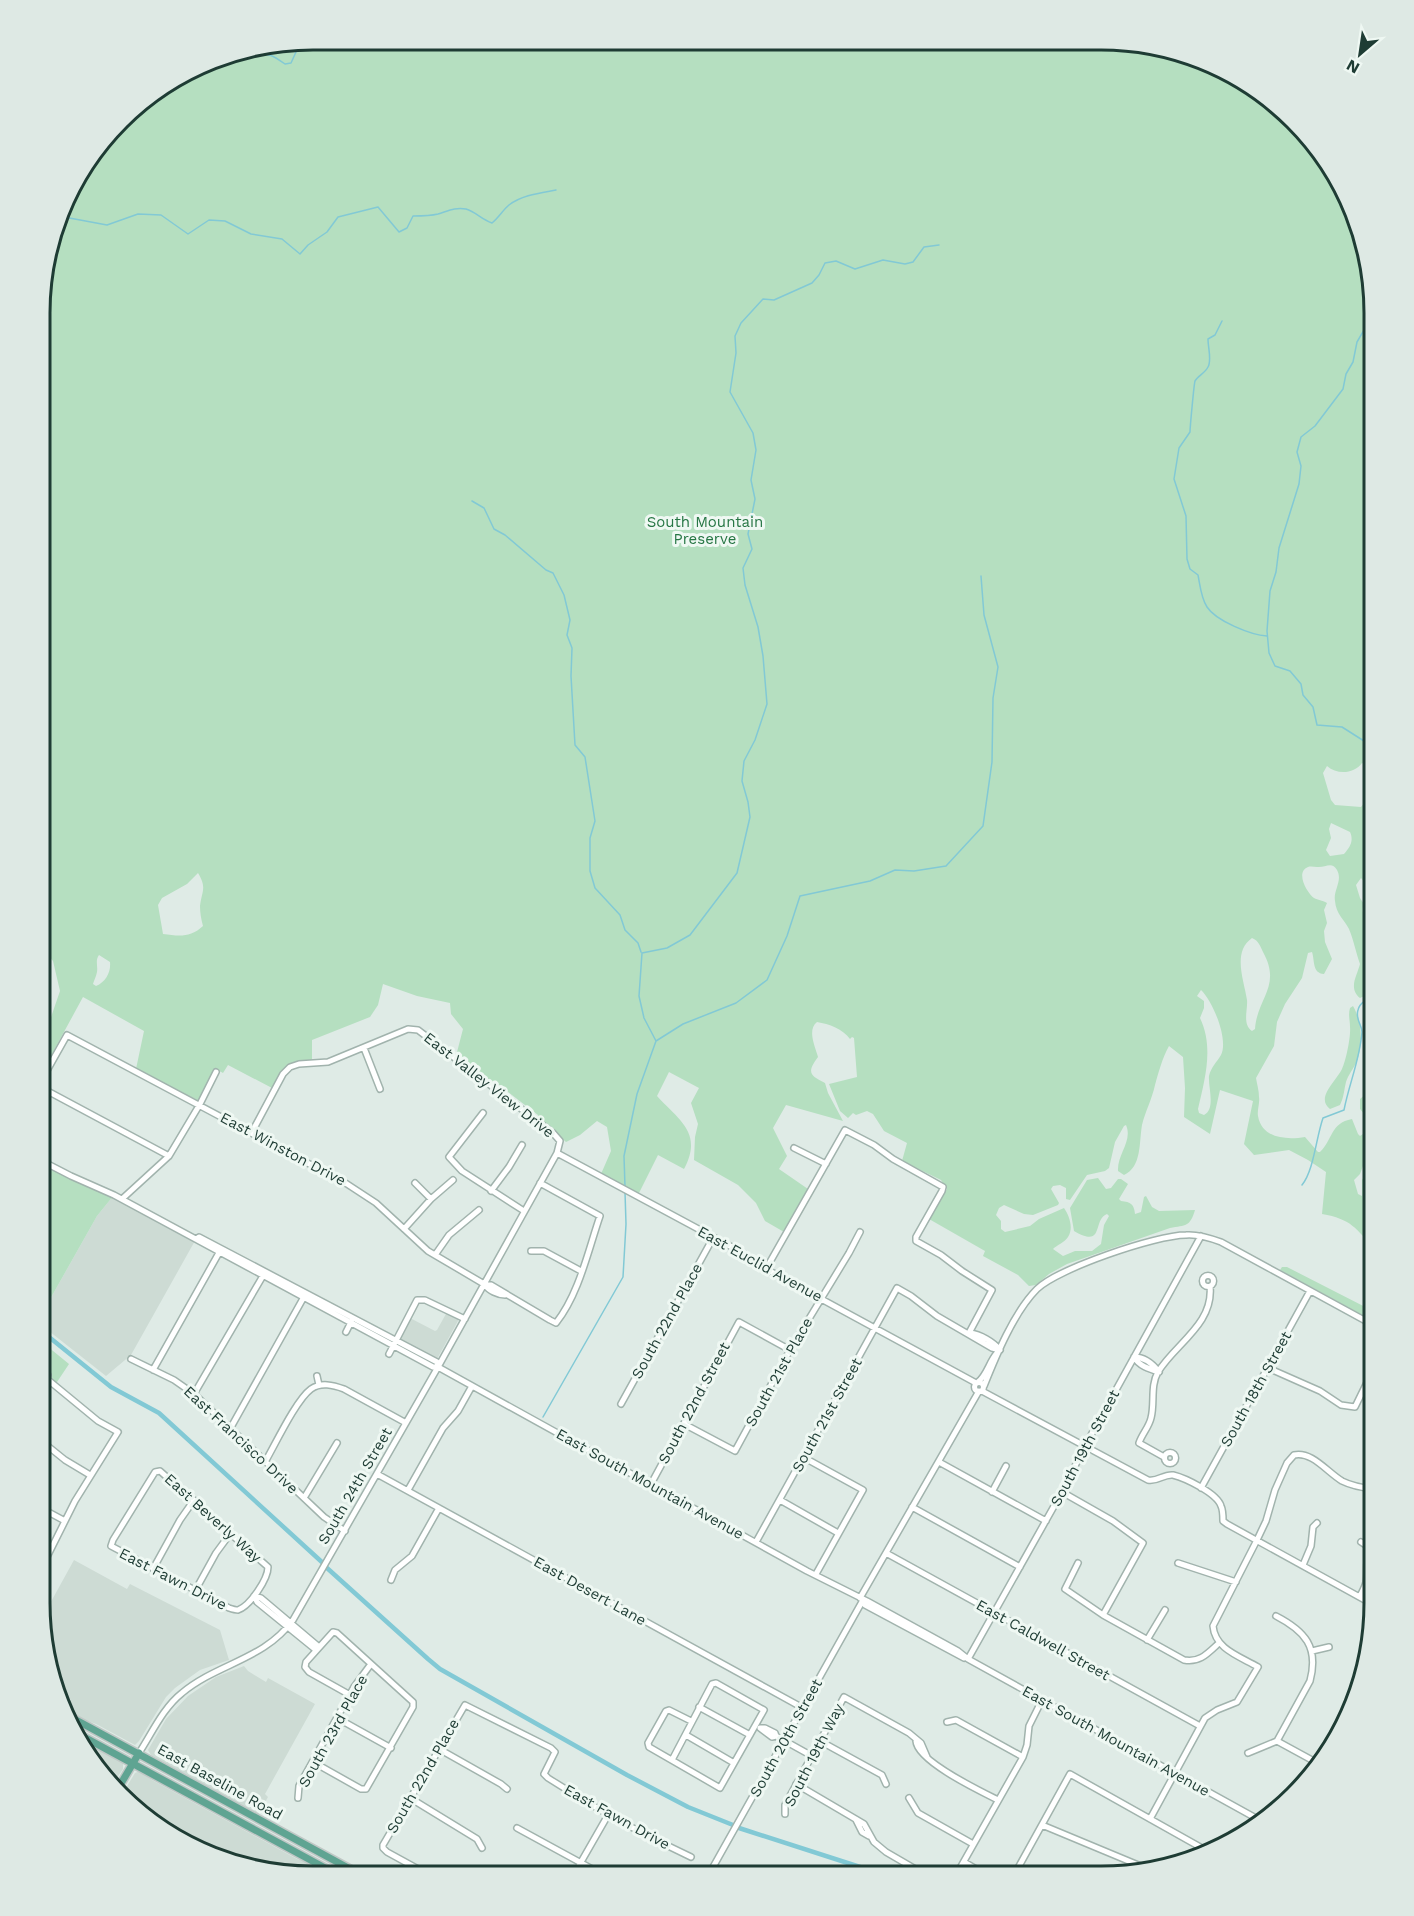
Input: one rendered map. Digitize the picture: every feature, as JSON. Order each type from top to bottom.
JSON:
[{"type":"main road","name":"East Baseline Road","points":[[77,1720],[345,1866]]},
{"type":"main road","name":"East Baseline Road","points":[[87,1738],[322,1866]]},
{"type":"main road","name":"South 24th Street","points":[[121,1783],[139,1753]]},
{"type":"main road","points":[[249,1826],[254,1816]]},
{"type":"street","name":"East Valley View Drive","points":[[364,1048],[408,1029],[418,1030],[553,1133],[560,1141]]},
{"type":"street","name":"East Winston Drive","points":[[50,1066],[67,1035],[347,1184],[376,1203],[435,1255],[556,1323],[572,1295],[581,1271]]},
{"type":"street","points":[[252,1132],[283,1074],[290,1067],[299,1064],[328,1062],[364,1048],[380,1089]]},
{"type":"street","points":[[122,1199],[169,1156],[216,1072]]},
{"type":"street","points":[[50,1091],[169,1156]]},
{"type":"street","points":[[483,1113],[449,1157],[462,1171],[524,1211]]},
{"type":"street","points":[[766,1269],[845,1130],[943,1187],[915,1237],[916,1241],[992,1290],[969,1333],[992,1348],[1000,1350]]},
{"type":"street","name":"South 24th Street","points":[[139,1753],[167,1709],[182,1693],[213,1673],[256,1654],[289,1625],[465,1319],[557,1153],[560,1141]]},
{"type":"street","points":[[491,1191],[509,1167],[522,1144]]},
{"type":"street","points":[[794,1148],[826,1164]]},
{"type":"street","name":"East Euclid Avenue","points":[[557,1153],[750,1257],[766,1269],[1148,1480],[1155,1481],[1168,1474],[1173,1474],[1201,1488],[1221,1504],[1223,1521],[1364,1599]]},
{"type":"street","name":"East South Mountain Avenue","points":[[50,1165],[122,1199],[394,1343],[433,1367],[438,1367],[862,1599],[865,1605],[956,1655],[968,1659],[1255,1817]]},
{"type":"street","points":[[404,1229],[431,1199],[453,1180]]},
{"type":"street","points":[[415,1183],[431,1199]]},
{"type":"street","points":[[531,1251],[544,1251],[581,1271],[600,1216],[540,1183]]},
{"type":"street","points":[[435,1255],[449,1235],[479,1210]]},
{"type":"street","name":"South 21st Place","points":[[684,1424],[735,1451],[790,1350],[860,1232]]},
{"type":"street","name":"South 20th Street","points":[[714,1866],[886,1553],[966,1414],[991,1360],[1000,1350],[1028,1300],[1040,1286],[1052,1277],[1071,1268],[1159,1239],[1180,1235],[1201,1236]]},
{"type":"street","points":[[1201,1236],[1233,1247],[1364,1321]]},
{"type":"street","name":"South 19th Street","points":[[968,1659],[1201,1236]]},
{"type":"street","name":"South 22nd Place","points":[[621,1404],[713,1238]]},
{"type":"street","points":[[153,1370],[220,1251]]},
{"type":"street","points":[[194,1394],[264,1274]]},
{"type":"street","points":[[1164,1457],[1139,1443],[1152,1416],[1153,1388],[1159,1372],[1202,1319],[1211,1292],[1210,1286]]},
{"type":"street","name":"South 21st Street","points":[[756,1542],[897,1288],[937,1316],[969,1333]]},
{"type":"street","name":"South 18th Street","points":[[1201,1488],[1310,1291]]},
{"type":"street","points":[[230,1429],[305,1296]]},
{"type":"street","points":[[389,1354],[417,1300],[425,1300],[465,1319]]},
{"type":"street","points":[[346,1332],[352,1321]]},
{"type":"street","name":"South 22nd Street","points":[[651,1484],[739,1322],[790,1350]]},
{"type":"street","points":[[1134,1357],[1137,1362],[1159,1372]]},
{"type":"street","name":"East Francisco Drive","points":[[131,1359],[174,1380],[194,1394],[329,1522],[345,1531]]},
{"type":"street","points":[[1268,1368],[1320,1391],[1341,1405],[1355,1407],[1364,1388]]},
{"type":"street","points":[[317,1376],[319,1386]]},
{"type":"street","points":[[50,1381],[98,1421],[118,1432],[90,1475],[50,1549]]},
{"type":"street","points":[[265,1462],[303,1397],[311,1389],[319,1386],[333,1385],[344,1389],[406,1423]]},
{"type":"street","points":[[408,1490],[443,1428],[458,1411],[472,1386]]},
{"type":"street","points":[[304,1498],[337,1443]]},
{"type":"street","points":[[50,1448],[90,1475]]},
{"type":"street","points":[[1150,1819],[1200,1726],[1211,1713],[1237,1702],[1258,1667],[1224,1648],[1214,1634],[1213,1626],[1266,1521],[1275,1490],[1287,1463],[1294,1455],[1300,1454],[1312,1458],[1344,1482],[1364,1487]]},
{"type":"street","points":[[803,1457],[862,1490],[816,1574]]},
{"type":"street","points":[[939,1462],[1046,1521]]},
{"type":"street","points":[[992,1492],[1006,1466]]},
{"type":"street","name":"East Beverly Way","points":[[111,1546],[147,1482],[157,1471],[164,1473],[268,1567],[264,1581],[254,1596]]},
{"type":"street","name":"East Desert Lane","points":[[377,1474],[802,1708]]},
{"type":"street","points":[[1062,1492],[1113,1521],[1143,1543],[1103,1615]]},
{"type":"street","points":[[153,1569],[180,1520],[194,1500]]},
{"type":"street","points":[[780,1500],[838,1533]]},
{"type":"street","points":[[912,1507],[1020,1567]]},
{"type":"street","points":[[391,1580],[395,1570],[412,1556],[440,1508]]},
{"type":"street","points":[[50,1513],[65,1521]]},
{"type":"street","points":[[1303,1565],[1311,1546],[1313,1527],[1317,1523]]},
{"type":"street","points":[[195,1591],[216,1553],[230,1534]]},
{"type":"street","name":"East Fawn Drive","points":[[111,1546],[234,1610],[242,1607],[254,1596]]},
{"type":"street","name":"East Caldwell Street","points":[[886,1553],[1200,1726]]},
{"type":"street","points":[[1078,1563],[1065,1589],[1103,1615],[1184,1660],[1191,1661],[1204,1656],[1219,1643]]},
{"type":"street","points":[[1178,1563],[1236,1582]]},
{"type":"street","points":[[1360,1596],[1364,1587]]},
{"type":"street","points":[[254,1596],[257,1602],[318,1649]]},
{"type":"street","points":[[1148,1640],[1165,1610]]},
{"type":"street","points":[[1248,1753],[1277,1741],[1311,1681],[1312,1651],[1299,1630],[1276,1616]]},
{"type":"street","points":[[313,1762],[361,1789],[366,1789],[413,1707],[413,1702],[338,1633],[333,1632],[306,1662],[305,1667],[309,1672],[350,1695]]},
{"type":"street","points":[[1312,1651],[1329,1647]]},
{"type":"street","name":"South 23rd Place","points":[[298,1798],[299,1786],[350,1695],[371,1664]]},
{"type":"street","points":[[672,1760],[712,1684],[716,1683],[764,1710],[757,1727],[750,1735],[720,1788],[649,1747],[648,1743],[666,1711],[669,1710],[691,1721]]},
{"type":"street","name":"South 19th Way","points":[[785,1814],[785,1805],[844,1697],[909,1733],[921,1743],[927,1756],[937,1766],[998,1800]]},
{"type":"street","points":[[962,1866],[1023,1757],[1029,1726],[1042,1700]]},
{"type":"street","name":"South 22nd Place","points":[[414,1866],[383,1848],[383,1845],[465,1705],[551,1748],[555,1752],[544,1774]]},
{"type":"street","points":[[699,1707],[750,1735]]},
{"type":"street","points":[[337,1718],[390,1748]]},
{"type":"street","points":[[947,1722],[956,1720],[1023,1757]]},
{"type":"street","points":[[757,1727],[775,1733],[784,1741],[812,1756]]},
{"type":"street","points":[[686,1735],[734,1763]]},
{"type":"street","points":[[820,1741],[882,1776],[886,1784]]},
{"type":"street","points":[[1277,1741],[1313,1760]]},
{"type":"street","points":[[439,1749],[507,1789]]},
{"type":"street","name":"East Fawn Drive","points":[[544,1774],[608,1815],[691,1857]]},
{"type":"street","points":[[1019,1866],[1070,1774],[1200,1847]]},
{"type":"street","points":[[796,1784],[864,1824],[869,1836],[886,1852],[911,1866]]},
{"type":"street","points":[[410,1798],[477,1839],[482,1848]]},
{"type":"street","points":[[909,1798],[918,1813],[973,1844]]},
{"type":"street","points":[[579,1866],[608,1815]]},
{"type":"street","points":[[1042,1825],[1136,1864]]},
{"type":"street","points":[[517,1828],[588,1866]]},
{"type":"street","points":[[964,1862],[971,1866]]},
{"type":"shaded area","points":[[114,1195],[196,1239],[131,1355],[106,1376],[50,1332],[50,1299],[97,1216]]},
{"type":"shaded area","points":[[447,1312],[459,1319],[437,1359],[399,1339],[410,1318],[435,1331]]},
{"type":"shaded area","points":[[74,1560],[127,1589],[130,1584],[220,1630],[229,1660],[200,1670],[175,1688],[166,1697],[135,1745],[74,1714],[58,1672],[50,1621],[50,1604]]},
{"type":"shaded area","points":[[244,1666],[266,1682],[268,1678],[315,1704],[265,1794],[268,1797],[258,1815],[151,1755],[148,1750],[166,1719],[188,1696],[216,1677]]},
{"type":"shaded area","points":[[91,1745],[123,1763],[123,1769],[117,1779]]},
{"type":"shaded area","points":[[140,1771],[152,1780],[313,1866],[295,1866],[244,1858],[196,1839],[152,1812],[126,1788],[135,1773]]},
{"type":"green space","name":"South Mountain Preserve","points":[[295,50],[1119,50],[1170,58],[1233,85],[1275,115],[1299,139],[1320,166],[1351,228],[1356,244],[1364,295],[1364,764],[1345,772],[1336,771],[1327,766],[1323,773],[1331,800],[1335,805],[1361,807],[1364,803],[1364,882],[1361,878],[1356,885],[1364,904],[1364,996],[1360,998],[1356,994],[1354,986],[1360,964],[1349,929],[1336,906],[1335,897],[1339,874],[1331,865],[1309,867],[1302,873],[1302,878],[1308,892],[1314,898],[1327,903],[1324,910],[1327,923],[1324,931],[1325,942],[1332,959],[1324,974],[1320,973],[1316,969],[1312,952],[1308,953],[1302,978],[1285,1004],[1277,1022],[1274,1046],[1256,1078],[1260,1124],[1270,1134],[1283,1138],[1305,1137],[1320,1152],[1340,1124],[1352,1119],[1360,1136],[1363,1134],[1364,1124],[1364,1166],[1354,1180],[1358,1194],[1362,1196],[1364,1177],[1364,1237],[1347,1222],[1322,1214],[1326,1172],[1289,1150],[1254,1155],[1244,1144],[1253,1101],[1220,1090],[1210,1134],[1184,1117],[1183,1057],[1169,1046],[1143,1120],[1137,1160],[1130,1171],[1124,1175],[1118,1171],[1128,1137],[1126,1125],[1115,1142],[1109,1168],[1087,1175],[1070,1200],[1066,1199],[1066,1188],[1060,1185],[1053,1186],[1051,1189],[1058,1205],[1033,1215],[1024,1214],[1004,1205],[999,1208],[996,1215],[1001,1221],[1001,1229],[1005,1232],[1030,1226],[1039,1219],[1064,1208],[1068,1214],[1071,1230],[1068,1237],[1053,1249],[1063,1256],[1075,1251],[1092,1251],[1101,1244],[1104,1225],[1109,1216],[1107,1214],[1103,1217],[1094,1235],[1084,1236],[1074,1231],[1070,1208],[1087,1180],[1098,1178],[1106,1189],[1111,1188],[1118,1179],[1128,1184],[1119,1199],[1131,1204],[1135,1214],[1141,1212],[1146,1196],[1152,1207],[1159,1211],[1195,1210],[1191,1220],[1184,1225],[1067,1264],[1049,1274],[1036,1285],[1029,1286],[1018,1275],[983,1256],[985,1251],[929,1219],[947,1189],[941,1180],[902,1161],[907,1143],[884,1131],[873,1114],[867,1111],[856,1115],[853,1113],[848,1118],[840,1111],[829,1084],[857,1077],[854,1038],[850,1039],[840,1030],[822,1023],[817,1022],[813,1029],[818,1057],[812,1066],[811,1073],[825,1083],[843,1121],[786,1105],[773,1128],[787,1156],[779,1169],[808,1189],[784,1232],[765,1221],[756,1203],[738,1185],[694,1160],[698,1124],[691,1103],[699,1088],[669,1072],[657,1096],[686,1128],[691,1146],[689,1157],[684,1169],[658,1155],[638,1195],[601,1174],[611,1151],[607,1127],[597,1121],[580,1135],[566,1142],[538,1115],[456,1056],[463,1029],[451,1014],[450,1003],[417,996],[383,984],[378,1005],[370,1017],[312,1040],[312,1061],[287,1067],[272,1088],[228,1065],[223,1073],[216,1069],[199,1101],[136,1069],[144,1031],[83,997],[50,1058],[50,1020],[60,991],[53,961],[50,957],[50,295],[52,278],[63,228],[94,166],[115,139],[139,115],[166,94],[228,63],[244,58]],"holes":[[[1331,823],[1350,832],[1351,844],[1344,854],[1330,856],[1326,850],[1331,838],[1329,829]],[[198,873],[203,886],[200,906],[203,926],[189,934],[179,936],[163,934],[158,905],[162,898],[187,884]],[[1252,938],[1256,941],[1268,964],[1270,974],[1267,992],[1255,1029],[1252,1031],[1246,1021],[1247,1000],[1241,967],[1242,951]],[[99,955],[110,962],[110,966],[105,979],[96,986],[93,984]],[[1201,990],[1210,1002],[1223,1040],[1221,1055],[1209,1076],[1211,1103],[1208,1112],[1204,1115],[1199,1113],[1198,1109],[1207,1063],[1207,1040],[1200,1018],[1204,1001],[1197,996]]]},
{"type":"green space","points":[[1353,1006],[1360,1026],[1359,1055],[1347,1079],[1340,1105],[1330,1109],[1326,1105],[1326,1094],[1345,1060],[1350,1036],[1349,1011]]},
{"type":"green space","name":"South Mountain Preserve","points":[[1364,1096],[1364,1114],[1360,1109],[1360,1099]]},
{"type":"green space","points":[[50,1165],[114,1195],[97,1216],[50,1299]]},
{"type":"green space","points":[[1282,1267],[1287,1267],[1364,1306],[1364,1316],[1280,1270]]},
{"type":"green space","points":[[50,1348],[69,1364],[50,1389]]},
{"type":"waterway","points":[[259,55],[274,57],[285,64],[291,63],[297,50]]},
{"type":"waterway","points":[[68,218],[107,225],[138,214],[161,215],[188,234],[209,220],[225,221],[251,234],[282,239],[300,254],[308,245],[327,232],[338,217],[378,207],[399,232],[407,228],[413,216],[462,209],[470,210],[492,223],[514,202],[531,195],[556,190]]},
{"type":"waterway","points":[[656,1041],[644,1018],[639,996],[642,953],[667,948],[690,935],[737,873],[750,817],[742,781],[744,761],[755,740],[767,704],[758,627],[745,585],[743,568],[752,549],[748,534],[755,499],[751,480],[756,450],[753,433],[730,392],[736,353],[735,336],[741,323],[763,299],[774,300],[812,283],[825,263],[836,261],[855,269],[883,260],[905,264],[913,262],[924,247],[939,245]]},
{"type":"waterway","points":[[1222,321],[1215,335],[1208,339],[1210,357],[1208,367],[1195,381],[1190,432],[1179,448],[1174,479],[1186,516],[1187,559],[1190,569],[1198,575],[1202,596],[1207,607],[1218,617],[1234,626],[1267,636]]},
{"type":"waterway","points":[[1364,330],[1357,342],[1353,362],[1346,374],[1343,389],[1315,426],[1301,437],[1297,452],[1301,466],[1299,484],[1279,548],[1276,572],[1270,591],[1267,631],[1269,653],[1275,666],[1290,671],[1301,684],[1303,695],[1313,707],[1317,725],[1342,727],[1364,741]]},
{"type":"waterway","points":[[472,501],[484,508],[494,529],[553,573],[564,595],[570,620],[567,635],[572,648],[571,676],[575,745],[585,757],[595,821],[590,838],[590,871],[595,888],[620,915],[625,930],[638,943],[641,952]]},
{"type":"waterway","points":[[625,1187],[624,1156],[637,1094],[656,1041],[683,1024],[736,1003],[767,980],[787,936],[800,896],[870,881],[895,870],[914,871],[946,866],[983,826],[992,762],[993,698],[998,667],[984,615],[981,576]]},
{"type":"waterway","points":[[1302,1185],[1312,1162],[1323,1118],[1344,1110],[1361,1042],[1362,1032],[1357,1016],[1358,1010],[1364,1002]]},
{"type":"waterway","points":[[543,1417],[623,1277],[625,1192]]},
{"type":"waterway","points":[[50,1338],[111,1387],[159,1413],[324,1564]]},
{"type":"waterway","points":[[327,1568],[440,1669],[627,1775],[688,1807],[733,1825]]},
{"type":"waterway","points":[[739,1828],[857,1866]]}]
